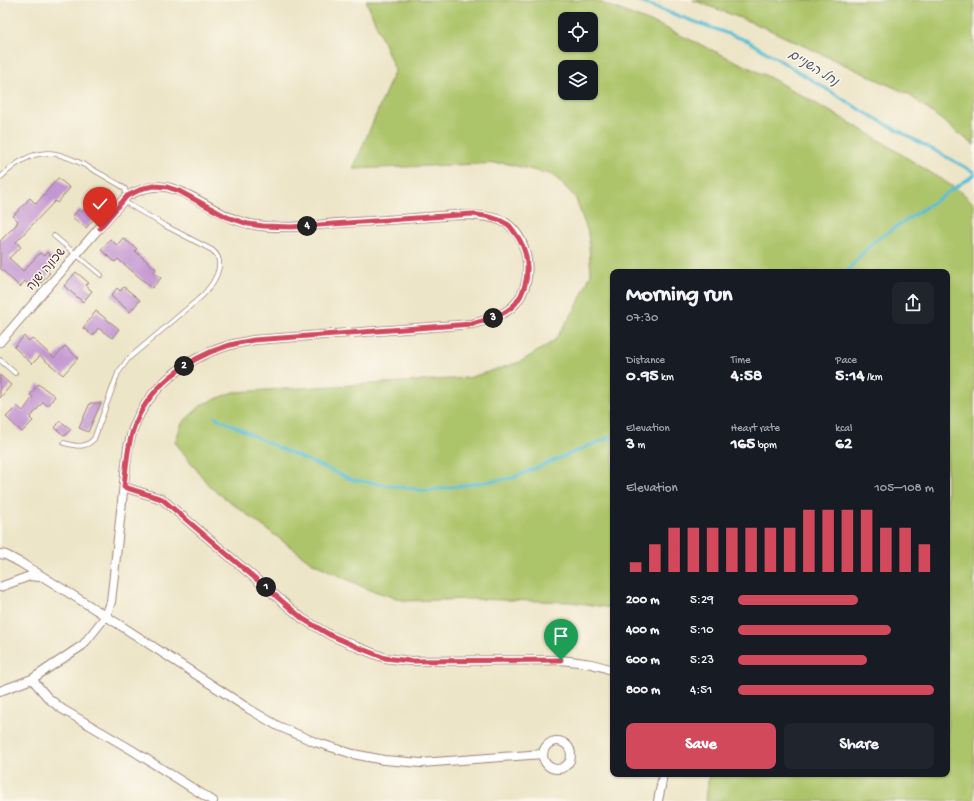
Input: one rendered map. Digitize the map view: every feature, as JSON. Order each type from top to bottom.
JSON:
[{"type":"street","points":[[0,691],[32,679],[83,645],[106,616],[111,602],[128,447],[133,429],[144,406],[158,388],[178,370],[200,357],[226,346],[254,340],[472,324],[489,320],[503,313],[516,303],[524,287],[528,272],[526,255],[520,239],[508,224],[493,218],[472,214],[291,227],[263,226],[248,224],[227,217],[179,191],[167,187],[154,186],[144,188],[125,198]]},
{"type":"street","name":"שכונה ישנה","points":[[0,342],[125,198]]},
{"type":"street","points":[[124,487],[162,499],[303,619],[330,635],[385,658],[410,661],[561,660],[583,662],[603,666],[610,670]]},
{"type":"street","points":[[0,554],[12,558],[42,578],[106,616],[249,709],[278,726],[323,744],[353,754],[384,760],[420,763],[543,754]]},
{"type":"street","points":[[0,587],[30,576],[42,578]]},
{"type":"street","points":[[32,679],[48,698],[62,709],[132,750],[213,801]]},
{"type":"street","points":[[658,801],[662,786],[662,777]]},
{"type":"lane","points":[[0,178],[17,164],[34,155],[48,153],[61,155],[120,185],[125,189],[125,198],[162,224],[212,250],[217,254],[219,259],[218,270],[211,287],[128,359],[122,366],[118,373],[94,439],[89,444],[78,446],[64,443]]},
{"type":"lane","points":[[54,236],[101,275]]},
{"type":"lane","points":[[0,360],[15,373]]},
{"type":"green space","points":[[366,0],[594,0],[661,26],[769,77],[863,130],[963,193],[974,204],[974,801],[706,801],[709,777],[950,777],[950,269],[610,269],[610,608],[570,602],[470,599],[406,601],[367,589],[311,562],[210,487],[175,442],[182,423],[203,404],[234,392],[468,378],[520,362],[554,341],[576,308],[591,274],[588,232],[575,197],[553,175],[504,163],[353,169],[395,70]]},
{"type":"green space","points":[[693,0],[974,0],[974,145],[908,94],[761,26]]},
{"type":"building","points":[[58,178],[70,188],[57,203],[55,201],[16,242],[21,247],[9,258],[23,271],[40,253],[44,256],[47,252],[53,258],[50,261],[53,264],[47,271],[50,273],[41,283],[37,279],[30,286],[25,281],[20,287],[0,268],[0,241],[16,225],[18,221],[13,216],[30,198],[36,204]]},
{"type":"building","points":[[95,197],[105,206],[86,228],[72,217],[79,209],[82,212]]},
{"type":"building","points":[[123,238],[137,249],[135,251],[156,269],[154,272],[161,278],[152,288],[118,259],[115,262],[101,250],[110,239],[117,245]]},
{"type":"building","points":[[76,272],[89,283],[85,285],[92,291],[83,302],[64,286]]},
{"type":"building","points":[[124,287],[140,300],[130,312],[111,296],[117,288],[120,291]]},
{"type":"building","points":[[96,311],[119,329],[112,338],[98,328],[93,336],[83,328]]},
{"type":"building","points":[[24,336],[29,341],[32,338],[54,358],[65,346],[78,358],[63,375],[40,356],[32,364],[14,347]]},
{"type":"building","points":[[0,375],[11,385],[0,398]]},
{"type":"building","points":[[38,384],[55,396],[48,406],[43,402],[30,418],[33,421],[22,432],[6,417],[17,406],[23,411],[33,397],[30,395]]},
{"type":"building","points":[[90,403],[101,403],[88,432],[79,428]]},
{"type":"building","points":[[60,421],[71,429],[65,436],[55,428]]},
{"type":"waterway","name":"נחל השניים","points":[[635,0],[748,41],[864,112],[974,172]]},
{"type":"waterway","points":[[849,269],[872,243],[974,175]]},
{"type":"waterway","points":[[215,417],[279,448],[353,480],[426,491],[512,478],[610,437]]},
{"type":"route","points":[[100,228],[127,196],[144,188],[154,186],[167,187],[179,191],[227,217],[248,224],[263,226],[291,227],[472,214],[493,218],[508,224],[520,239],[526,255],[528,272],[524,287],[516,303],[503,313],[489,320],[472,324],[254,340],[226,346],[200,357],[178,370],[158,388],[144,406],[133,429],[128,447],[124,487],[162,499],[303,619],[330,635],[357,647],[385,658],[410,661],[561,660]]}]
